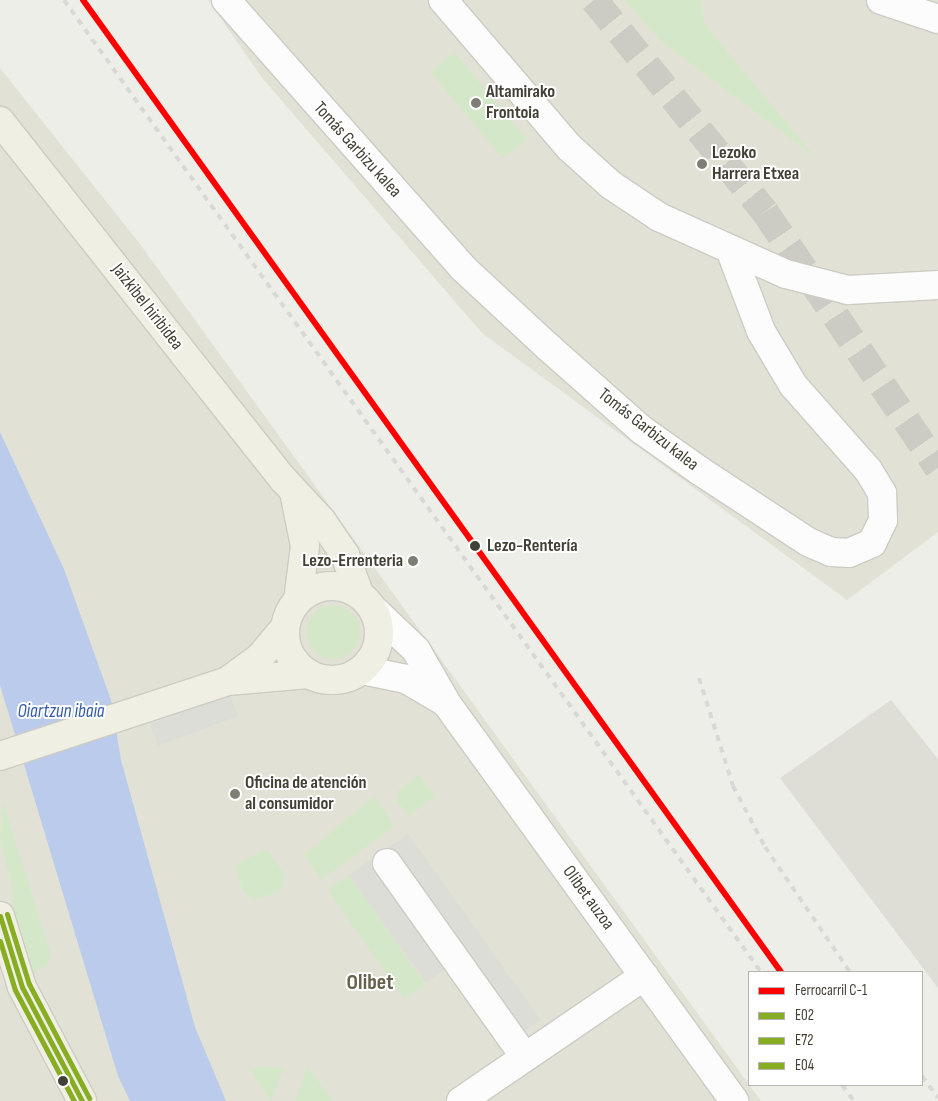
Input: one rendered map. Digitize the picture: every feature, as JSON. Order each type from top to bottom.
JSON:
[{"type":"main road","name":"Jaizkibel hiribidea","points":[[0,121],[294,492],[334,538],[366,601]]},
{"type":"main road","name":"Jaizkibel hiribidea","points":[[294,492],[305,546],[298,600]]},
{"type":"main road","points":[[0,774],[10,754],[228,681],[309,674],[336,680],[362,670],[372,661],[380,635],[366,601],[334,586],[320,587],[298,600],[285,628],[260,657],[228,681]]},
{"type":"main road","points":[[285,628],[290,655],[309,674]]},
{"type":"main road","points":[[0,916],[22,987],[82,1101]]},
{"type":"main road","points":[[0,968],[22,987]]},
{"type":"street","name":"Tomás Garbizu kalea","points":[[226,0],[463,268],[561,359],[642,430],[760,512],[808,542],[830,552],[849,553],[872,543],[883,520],[882,492],[868,470],[793,385],[760,331],[731,252]]},
{"type":"street","points":[[443,0],[570,148],[611,185],[659,217],[731,252],[786,274],[848,290],[938,285]]},
{"type":"street","points":[[881,0],[938,19]]},
{"type":"street","name":"Olibet auzoa","points":[[366,601],[416,650],[447,704],[734,1101]]},
{"type":"street","name":"Olibet auzoa","points":[[362,670],[406,678],[447,704]]},
{"type":"street","points":[[387,863],[525,1057]]},
{"type":"street","points":[[461,1101],[644,976]]},
{"type":"shaded area","points":[[208,0],[938,0],[938,532],[847,600],[482,333],[263,79]]},
{"type":"shaded area","points":[[0,68],[140,244],[748,1083],[748,1086],[750,1086],[761,1101],[0,1101]]},
{"type":"shaded area","points":[[230,695],[238,717],[158,746],[150,724]]},
{"type":"shaded area","points":[[891,700],[938,759],[938,988],[780,778]]},
{"type":"shaded area","points":[[408,834],[541,1020],[503,1046],[447,968],[426,983],[349,875]]},
{"type":"green space","points":[[624,0],[701,0],[705,25],[816,158],[661,41]]},
{"type":"green space","name":"Altamirako Frontoia","points":[[454,52],[527,139],[503,158],[430,72]]},
{"type":"green space","points":[[328,605],[338,605],[348,609],[356,617],[360,632],[356,647],[348,655],[338,659],[328,659],[318,655],[310,647],[306,637],[306,627],[310,617],[318,609]]},
{"type":"green space","points":[[419,775],[435,796],[409,816],[396,800],[398,791]]},
{"type":"green space","points":[[374,796],[394,826],[321,880],[304,855]]},
{"type":"green space","points":[[3,802],[51,955],[48,965],[35,972],[20,946],[13,917],[12,888],[0,840]]},
{"type":"green space","points":[[267,849],[285,876],[280,891],[256,900],[243,891],[235,865]]},
{"type":"green space","points":[[349,875],[425,984],[404,999],[328,890]]},
{"type":"green space","points":[[262,1066],[284,1068],[271,1101],[250,1070]]},
{"type":"green space","points":[[307,1067],[333,1101],[295,1101]]},
{"type":"water","name":"Oiartzun ibaia","points":[[0,432],[64,569],[111,700],[121,760],[195,1027],[226,1101],[130,1101],[118,1076],[0,685]]},
{"type":"tunnel","points":[[594,0],[765,212],[938,468]]},
{"type":"railway","points":[[64,0],[760,971]]},
{"type":"railway","points":[[699,678],[733,786],[765,847],[849,971]]},
{"type":"railway","points":[[923,1077],[938,1098]]},
{"type":"railway","points":[[843,1086],[854,1101]]},
{"type":"rail line","name":"C-1","points":[[83,0],[780,971]]},
{"type":"transit line","name":"E04","points":[[7,914],[29,984],[89,1098]]},
{"type":"transit line","name":"E02","points":[[0,916],[22,987],[82,1101]]},
{"type":"transit line","name":"E72","points":[[0,941],[15,990],[74,1101]]},
{"type":"place","name":"Altamirako Frontoia","points":[[476,103]]},
{"type":"place","name":"Lezoko Harrera Etxea","points":[[702,164]]},
{"type":"place","name":"Lezo-Rentería","points":[[475,546]]},
{"type":"place","name":"Lezo-Errenteria","points":[[413,561]]},
{"type":"place","name":"Oficina de atención al consumidor","points":[[235,794]]},
{"type":"district","name":"Olibet","points":[[370,983]]}]
